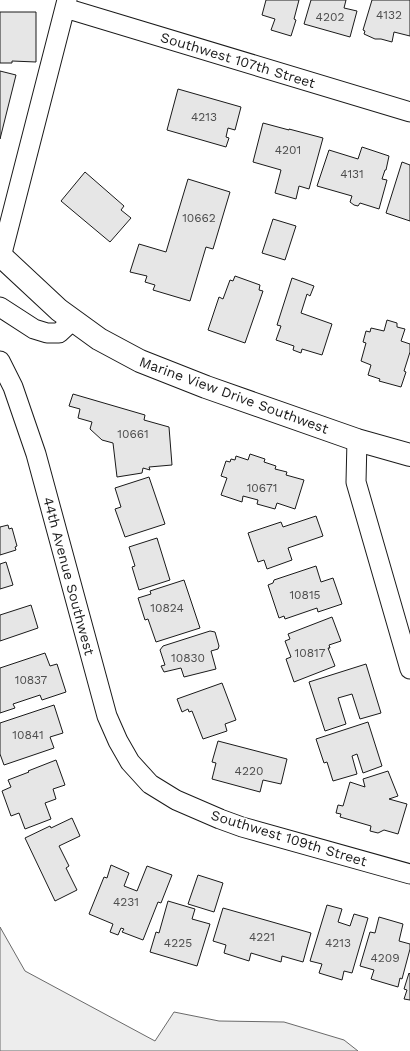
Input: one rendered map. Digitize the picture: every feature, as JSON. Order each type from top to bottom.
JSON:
[{"type":"street","name":"Southwest 107th Street","points":[[66,4],[410,112]]},
{"type":"street","points":[[1,256],[66,4]]},
{"type":"street","name":"Marine View Drive Southwest","points":[[1,256],[59,310],[98,338],[140,361],[206,387],[357,440],[410,455]]},
{"type":"street","points":[[0,307],[34,329],[47,333],[59,333],[73,320]]},
{"type":"street","name":"44th Avenue Southwest","points":[[0,361],[13,387],[36,454],[107,716],[118,741],[130,762],[150,784]]},
{"type":"street","points":[[357,440],[356,482],[410,669]]},
{"type":"street","name":"Southwest 109th Street","points":[[150,784],[176,800],[242,827],[410,874]]},
{"type":"shaded area","points":[[0,927],[25,971],[155,1041],[174,1012],[219,1021],[284,1022],[344,1040],[358,1051],[0,1051]]},
{"type":"building","points":[[266,0],[299,0],[294,19],[296,20],[291,36],[271,30],[275,19],[262,15]]},
{"type":"building","points":[[311,0],[346,0],[344,8],[357,11],[350,37],[304,24]]},
{"type":"building","points":[[372,0],[410,0],[410,36],[394,32],[392,42],[375,39],[364,34],[365,31],[363,30]]},
{"type":"building","points":[[0,12],[36,12],[36,62],[12,61],[12,63],[0,63]]},
{"type":"building","points":[[0,71],[16,75],[0,139]]},
{"type":"building","points":[[178,89],[241,107],[235,130],[228,128],[226,137],[229,138],[226,147],[167,130]]},
{"type":"building","points":[[263,123],[323,138],[309,189],[299,186],[296,199],[275,193],[281,170],[253,162]]},
{"type":"building","points":[[362,147],[389,156],[386,170],[382,179],[387,180],[379,209],[360,203],[358,206],[354,205],[350,202],[352,196],[317,186],[329,150],[358,159]]},
{"type":"building","points":[[402,162],[410,165],[410,221],[386,213]]},
{"type":"building","points":[[85,172],[124,206],[121,210],[131,218],[110,242],[61,201]]},
{"type":"building","points":[[188,179],[230,192],[213,249],[206,247],[190,301],[153,290],[155,285],[145,282],[147,276],[130,272],[139,244],[166,252]]},
{"type":"building","points":[[273,219],[296,226],[285,260],[262,253]]},
{"type":"building","points":[[235,276],[260,285],[259,290],[263,291],[245,343],[208,330],[219,297],[223,299],[230,280],[233,281]]},
{"type":"building","points":[[292,278],[314,286],[310,296],[307,294],[301,313],[332,324],[322,355],[302,349],[301,353],[293,350],[294,346],[276,340],[281,326],[277,325]]},
{"type":"building","points":[[387,320],[397,323],[397,327],[405,329],[401,341],[410,344],[410,352],[404,371],[406,372],[401,387],[379,381],[380,379],[368,375],[371,365],[361,361],[366,343],[363,342],[366,331],[370,332],[371,328],[384,331]]},
{"type":"building","points":[[73,394],[145,415],[144,420],[169,427],[172,465],[149,467],[150,470],[143,468],[142,473],[117,477],[113,443],[102,440],[90,429],[92,422],[78,418],[80,409],[69,406]]},
{"type":"building","points":[[250,454],[265,459],[264,462],[276,466],[275,469],[287,472],[286,475],[304,480],[295,509],[277,503],[275,509],[257,504],[258,500],[243,496],[242,502],[221,495],[227,478],[221,476],[226,461],[230,462],[231,459],[235,460],[236,456],[248,460]]},
{"type":"building","points":[[149,477],[165,524],[125,537],[115,509],[121,507],[115,488]]},
{"type":"building","points":[[316,516],[323,536],[288,548],[292,560],[267,569],[264,560],[258,562],[248,533],[281,522],[283,527]]},
{"type":"building","points":[[8,525],[9,529],[12,528],[17,546],[15,547],[16,550],[0,555],[0,527]]},
{"type":"building","points":[[157,538],[170,580],[139,590],[132,567],[135,566],[129,547]]},
{"type":"building","points":[[6,562],[13,585],[0,589],[0,564]]},
{"type":"building","points":[[316,566],[321,582],[333,578],[342,604],[318,612],[317,608],[285,619],[284,616],[279,618],[268,585],[273,583],[274,580]]},
{"type":"building","points":[[184,580],[200,628],[156,642],[148,619],[145,620],[138,598],[151,594],[150,591]]},
{"type":"building","points":[[31,605],[38,628],[0,641],[0,615]]},
{"type":"building","points":[[332,617],[341,641],[329,645],[330,648],[328,648],[335,666],[294,682],[286,659],[291,657],[285,641],[290,639],[288,634]]},
{"type":"building","points":[[210,631],[215,632],[219,646],[218,649],[211,651],[216,669],[184,677],[181,668],[164,672],[161,666],[165,665],[160,650],[163,646]]},
{"type":"building","points":[[45,653],[50,666],[57,664],[66,692],[42,700],[40,695],[13,704],[15,708],[0,713],[0,668]]},
{"type":"building","points":[[366,664],[381,713],[360,719],[352,694],[338,698],[346,724],[325,731],[309,682]]},
{"type":"building","points":[[222,683],[236,720],[225,724],[227,731],[203,739],[192,711],[189,712],[188,709],[182,712],[177,699]]},
{"type":"building","points":[[54,705],[63,733],[50,737],[54,748],[4,765],[0,754],[0,723]]},
{"type":"building","points":[[368,722],[382,766],[363,773],[357,754],[352,756],[357,774],[333,781],[327,762],[324,763],[316,739]]},
{"type":"building","points":[[218,741],[287,759],[281,784],[263,780],[260,792],[212,779],[216,763],[212,762]]},
{"type":"building","points":[[56,760],[65,785],[53,789],[56,799],[45,803],[51,819],[25,829],[19,813],[11,816],[2,791],[11,787],[8,780]]},
{"type":"building","points":[[388,771],[398,796],[389,799],[407,804],[398,834],[384,830],[378,833],[370,831],[371,826],[340,817],[341,814],[336,813],[338,805],[343,806],[350,782],[365,787],[363,779]]},
{"type":"building","points":[[72,818],[80,836],[59,846],[69,866],[66,868],[77,890],[55,901],[25,838],[50,826],[51,828]]},
{"type":"building","points":[[111,865],[129,873],[124,886],[137,891],[147,866],[172,875],[161,903],[158,902],[143,940],[122,932],[124,929],[121,928],[118,935],[110,932],[113,924],[89,914],[104,877],[107,878]]},
{"type":"building","points":[[198,875],[223,883],[214,912],[188,904]]},
{"type":"building","points":[[168,901],[195,909],[192,919],[210,924],[197,966],[150,952],[156,932],[159,933]]},
{"type":"building","points":[[327,905],[342,909],[338,922],[350,926],[354,914],[368,918],[352,973],[344,971],[342,980],[319,973],[322,964],[310,961]]},
{"type":"building","points":[[223,908],[311,933],[303,962],[282,956],[281,962],[251,953],[249,961],[224,953],[226,945],[213,941]]},
{"type":"building","points":[[379,917],[403,924],[399,941],[410,944],[402,979],[400,978],[398,987],[371,979],[374,970],[360,966],[370,932],[375,933]]},
{"type":"building","points":[[409,973],[410,1000],[404,999],[407,990],[404,989]]}]
